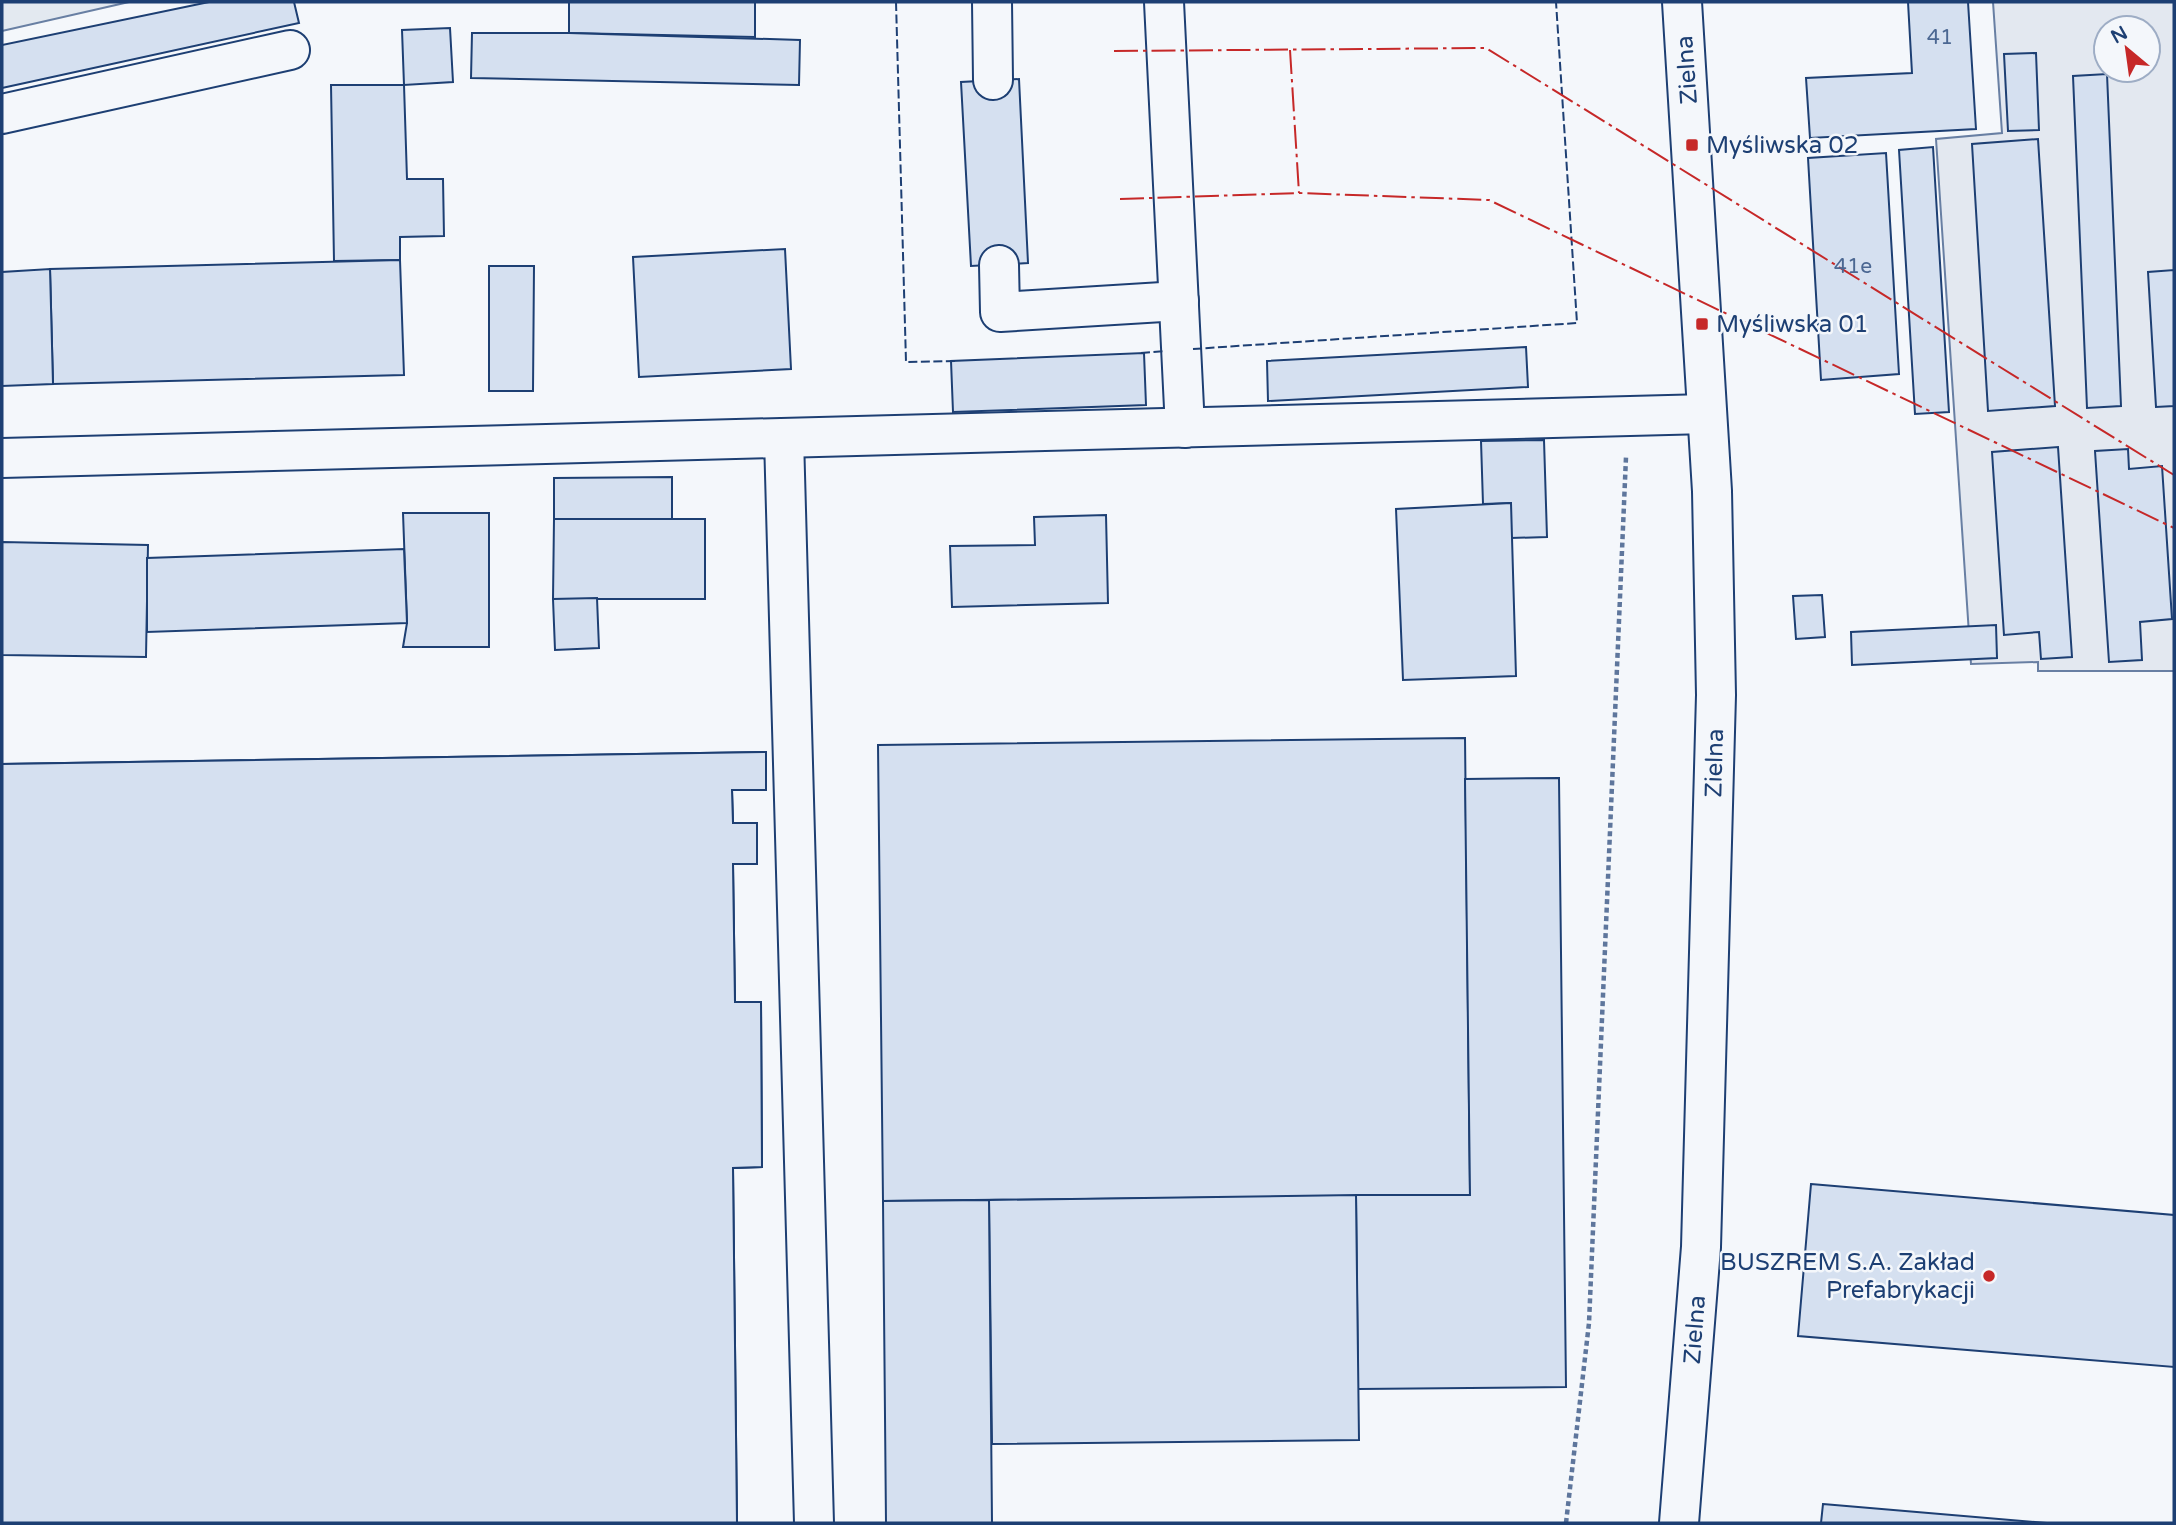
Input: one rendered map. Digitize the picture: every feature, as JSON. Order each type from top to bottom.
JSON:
[{"type":"street","points":[[992,2],[993,80]]},
{"type":"street","points":[[1164,2],[1185,428]]},
{"type":"street","name":"Zielna","points":[[1679,1523],[1701,1247],[1716,695],[1715,591],[1707,414],[1682,2]]},
{"type":"street","points":[[2,114],[290,50]]},
{"type":"street","points":[[999,265],[1000,312],[1178,300]]},
{"type":"street","points":[[2,458],[1707,414]]},
{"type":"street","points":[[784,438],[814,1523]]},
{"type":"path","points":[[1566,1523],[1589,1323],[1627,417]]},
{"type":"shaded area","points":[[2,2],[129,2],[2,31]]},
{"type":"shaded area","points":[[1993,2],[2174,2],[2174,671],[2038,671],[2038,662],[1971,664],[1936,139],[2002,133]]},
{"type":"building","points":[[209,2],[294,2],[299,23],[2,88],[2,45]]},
{"type":"building","points":[[569,2],[755,2],[755,37],[569,33]]},
{"type":"building","points":[[1908,2],[1968,2],[1976,129],[1810,138],[1806,78],[1912,73]]},
{"type":"building","points":[[450,28],[453,82],[404,85],[402,30]]},
{"type":"building","points":[[472,33],[800,40],[799,85],[471,78]]},
{"type":"building","points":[[2036,53],[2039,130],[2008,131],[2004,54]]},
{"type":"building","points":[[2092,75],[2092,84],[2107,84],[2121,406],[2087,408],[2073,76]]},
{"type":"building","points":[[1019,79],[1028,263],[971,266],[961,82]]},
{"type":"building","points":[[331,85],[404,85],[407,179],[443,179],[444,236],[400,237],[400,260],[334,261]]},
{"type":"building","points":[[2038,139],[2055,406],[1988,411],[1972,144]]},
{"type":"building","points":[[1933,147],[1949,412],[1915,414],[1899,150]]},
{"type":"building","points":[[1886,153],[1899,374],[1821,380],[1808,158]]},
{"type":"building","points":[[785,249],[791,369],[639,377],[633,257]]},
{"type":"building","points":[[400,260],[404,375],[53,384],[50,269]]},
{"type":"building","points":[[489,266],[534,266],[533,391],[489,391]]},
{"type":"building","points":[[50,269],[53,384],[2,386],[2,272]]},
{"type":"building","points":[[2174,270],[2174,406],[2156,407],[2148,272]]},
{"type":"building","points":[[1526,347],[1528,387],[1268,401],[1267,361]]},
{"type":"building","points":[[1144,353],[1146,405],[953,412],[951,361]]},
{"type":"building","points":[[1544,440],[1547,537],[1511,538],[1511,503],[1483,504],[1481,441]]},
{"type":"building","points":[[2058,447],[2072,657],[2041,659],[2039,632],[2004,635],[1992,452]]},
{"type":"building","points":[[2128,449],[2129,469],[2162,466],[2172,619],[2140,622],[2142,660],[2109,662],[2095,451]]},
{"type":"building","points":[[672,477],[672,519],[554,519],[554,478]]},
{"type":"building","points":[[1511,503],[1516,676],[1403,680],[1396,509]]},
{"type":"building","points":[[403,513],[489,513],[489,647],[403,647],[407,623]]},
{"type":"building","points":[[1106,515],[1108,603],[952,607],[950,546],[1035,545],[1034,517]]},
{"type":"building","points":[[554,519],[705,519],[705,599],[553,599]]},
{"type":"building","points":[[2,542],[148,545],[146,657],[2,655]]},
{"type":"building","points":[[404,549],[407,623],[147,632],[147,558]]},
{"type":"building","points":[[1822,595],[1825,637],[1796,639],[1793,596]]},
{"type":"building","points":[[597,598],[599,648],[555,650],[553,599]]},
{"type":"building","points":[[1996,625],[1997,658],[1852,665],[1851,632]]},
{"type":"building","points":[[1465,738],[1470,1195],[883,1201],[878,745]]},
{"type":"building","points":[[766,752],[766,790],[732,790],[733,823],[757,823],[757,864],[733,864],[735,1002],[761,1002],[762,1167],[733,1168],[737,1523],[2,1523],[2,764]]},
{"type":"building","points":[[766,752],[766,790],[732,790],[733,823],[757,823],[757,864],[733,864],[735,1002],[761,1002],[762,1167],[733,1168],[737,1523],[2,1523],[2,764]]},
{"type":"building","points":[[1559,778],[1566,1387],[1358,1389],[1356,1195],[1470,1195],[1465,779]]},
{"type":"building","name":"BUSZREM S.A. Zakład Prefabrykacji","points":[[1811,1184],[2174,1215],[2174,1367],[1798,1336]]},
{"type":"building","points":[[1356,1195],[1359,1440],[992,1444],[989,1200]]},
{"type":"building","points":[[989,1200],[992,1523],[886,1523],[883,1201]]},
{"type":"building","points":[[1823,1504],[2047,1523],[1821,1523]]},
{"type":"fence","points":[[896,2],[906,362],[956,361]]},
{"type":"fence","points":[[1193,349],[1577,323],[1556,2]]},
{"type":"fence","points":[[1141,353],[1165,351]]},
{"type":"power","points":[[1114,51],[1486,48],[2174,475]]},
{"type":"power","points":[[1290,50],[1299,193]]},
{"type":"power","points":[[1120,199],[1299,193],[1489,200],[2174,528]]},
{"type":"place","name":"Myśliwska 02","points":[[1692,145]]},
{"type":"place","name":"Myśliwska 01","points":[[1702,324]]},
{"type":"place","name":"BUSZREM S.A. Zakład Prefabrykacji","points":[[1989,1276]]}]
